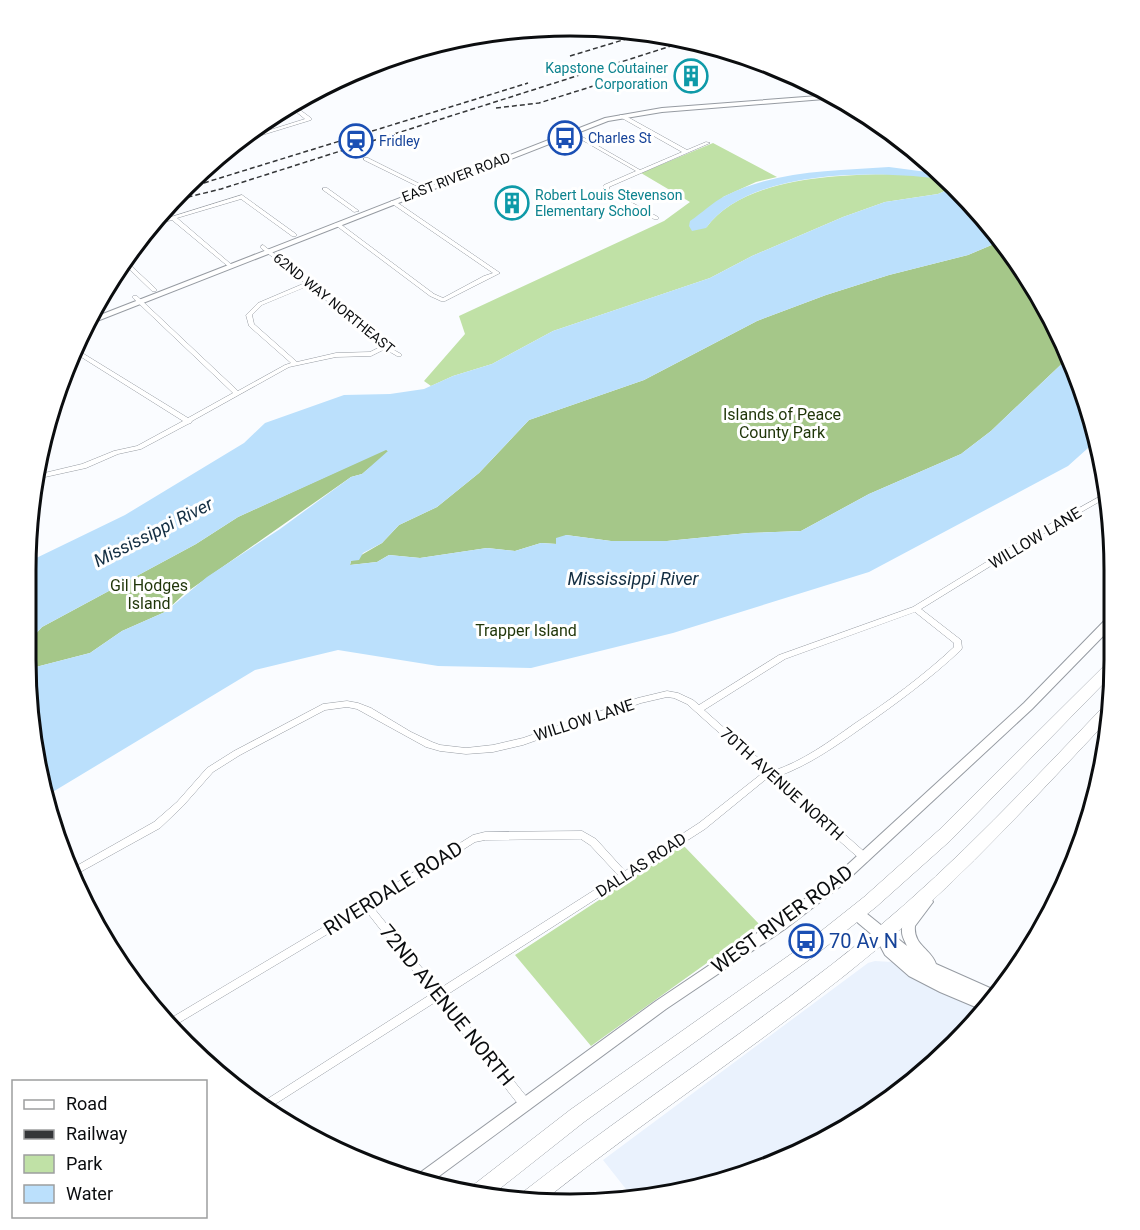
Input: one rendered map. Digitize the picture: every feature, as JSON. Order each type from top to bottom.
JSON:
[{"type":"highway","points":[[486,1187],[577,1116],[807,951],[856,913],[945,835],[1104,675]]},
{"type":"highway","points":[[538,1193],[601,1143],[880,936],[942,881],[1100,719]]},
{"type":"main road","name":"EAST RIVER ROAD","points":[[266,249],[294,235],[604,116],[644,108],[813,95]]},
{"type":"main road","name":"EAST RIVER ROAD","points":[[568,131],[622,116],[662,110],[819,98]]},
{"type":"main road","name":"EAST RIVER ROAD","points":[[100,318],[227,264],[393,202],[423,187]]},
{"type":"main road","name":"EAST RIVER ROAD","points":[[104,311],[138,300],[154,290],[227,264]]},
{"type":"main road","name":"WEST RIVER ROAD","points":[[429,1175],[661,1005],[797,913],[865,858],[943,782],[1028,706],[1104,628]]},
{"type":"main road","points":[[942,881],[910,924],[911,940],[921,956],[968,987]]},
{"type":"main road","points":[[856,913],[880,936],[931,969],[986,994]]},
{"type":"main road","points":[[880,936],[889,953],[916,972],[979,1002]]},
{"type":"street","points":[[262,134],[309,119],[298,111]]},
{"type":"street","points":[[622,116],[686,152]]},
{"type":"street","points":[[568,131],[639,171]]},
{"type":"street","points":[[656,218],[612,195],[605,188],[708,142]]},
{"type":"street","points":[[366,159],[423,187]]},
{"type":"street","points":[[326,189],[356,211]]},
{"type":"street","name":"62ND WAY NORTHEAST","points":[[173,218],[242,197],[294,235]]},
{"type":"street","points":[[337,224],[443,300],[497,273],[393,202]]},
{"type":"street","points":[[168,220],[173,218],[227,264]]},
{"type":"street","name":"62ND WAY NORTHEAST","points":[[266,249],[381,341],[385,347],[399,355]]},
{"type":"street","points":[[130,267],[154,290]]},
{"type":"street","points":[[296,363],[251,325],[249,315],[260,304],[309,283]]},
{"type":"street","points":[[138,300],[238,394]]},
{"type":"street","points":[[45,475],[84,466],[116,452],[139,448],[296,363],[336,355],[371,354],[385,347]]},
{"type":"street","points":[[82,355],[189,422]]},
{"type":"street","name":"WILLOW LANE","points":[[79,869],[157,825],[180,804],[210,770],[323,706],[347,704],[358,706],[427,744],[474,751],[505,746],[658,695],[675,694],[699,709],[782,657],[916,609],[1034,536],[1099,499]]},
{"type":"street","name":"DALLAS ROAD","points":[[270,1102],[702,825],[763,777],[773,776],[823,750],[908,692],[958,648],[958,642],[916,609]]},
{"type":"street","name":"70TH AVENUE NORTH","points":[[699,709],[865,858]]},
{"type":"street","name":"RIVERDALE ROAD","points":[[176,1020],[367,906],[464,843],[485,836],[582,835],[593,842],[624,876]]},
{"type":"street","name":"72ND AVENUE NORTH","points":[[367,906],[526,1105]]},
{"type":"shaded area","points":[[892,962],[940,992],[975,1007],[948,1038],[895,1084],[867,1104],[806,1139],[742,1166],[708,1176],[674,1184],[627,1190],[603,1160],[868,963]]},
{"type":"green space","points":[[713,143],[777,177],[756,182],[723,197],[706,228],[722,211],[742,199],[765,189],[817,178],[924,175],[929,176],[946,190],[938,194],[885,202],[843,217],[752,256],[710,278],[553,331],[492,364],[453,376],[431,386],[424,381],[465,334],[459,316],[664,221],[690,202],[641,173]]},
{"type":"green space","name":"Islands of Peace County Park","points":[[993,244],[1032,303],[1062,364],[991,431],[961,454],[869,494],[801,531],[748,533],[667,541],[611,541],[566,535],[557,544],[541,543],[515,551],[487,548],[420,558],[389,555],[377,562],[350,565],[351,561],[382,543],[399,525],[437,507],[479,473],[529,420],[644,380],[757,321],[826,295],[889,275],[968,255]]},
{"type":"green space","name":"Gil Hodges Island","points":[[386,449],[389,452],[362,474],[351,477],[184,594],[165,612],[122,631],[90,653],[36,667],[36,634],[42,627],[196,544],[238,517]]},
{"type":"green space","points":[[683,845],[760,925],[591,1046],[515,955]]},
{"type":"water","points":[[889,167],[925,172],[932,178],[854,175],[819,177],[785,183],[753,193],[726,208],[706,228],[692,231],[689,226],[690,221],[721,198],[744,187],[785,176]]},
{"type":"water","name":"Mississippi River","points":[[946,190],[948,192],[993,244],[968,255],[889,275],[826,295],[757,321],[644,380],[529,420],[479,473],[437,507],[399,525],[382,543],[363,553],[359,560],[351,561],[350,565],[377,562],[389,555],[420,558],[487,548],[515,551],[541,543],[556,544],[556,538],[566,535],[611,541],[667,541],[748,533],[801,531],[869,494],[961,454],[991,431],[1062,364],[1076,398],[1089,447],[1068,466],[869,572],[673,633],[531,668],[438,666],[338,650],[255,670],[53,792],[41,730],[36,667],[90,653],[122,631],[165,612],[207,577],[280,529],[351,477],[362,474],[388,451],[238,517],[196,544],[42,627],[36,634],[36,558],[125,515],[244,443],[265,423],[344,395],[390,394],[424,389],[453,376],[492,364],[553,331],[710,278],[752,256],[843,217],[885,202],[938,194]]},
{"type":"railway","points":[[570,56],[625,39]]},
{"type":"railway","points":[[187,197],[221,189],[672,46]]},
{"type":"railway","points":[[201,184],[528,83]]},
{"type":"railway","points":[[496,108],[539,103],[600,84]]},
{"type":"place","name":"Kapstone Coutainer Corporation","points":[[691,76]]},
{"type":"place","name":"Charles St","points":[[565,138]]},
{"type":"place","name":"Fridley","points":[[356,141]]},
{"type":"place","name":"Robert Louis Stevenson Elementary School","points":[[512,203]]},
{"type":"place","name":"70 Av N","points":[[806,941]]},
{"type":"park label","name":"Trapper Island","points":[[526,630]]}]
